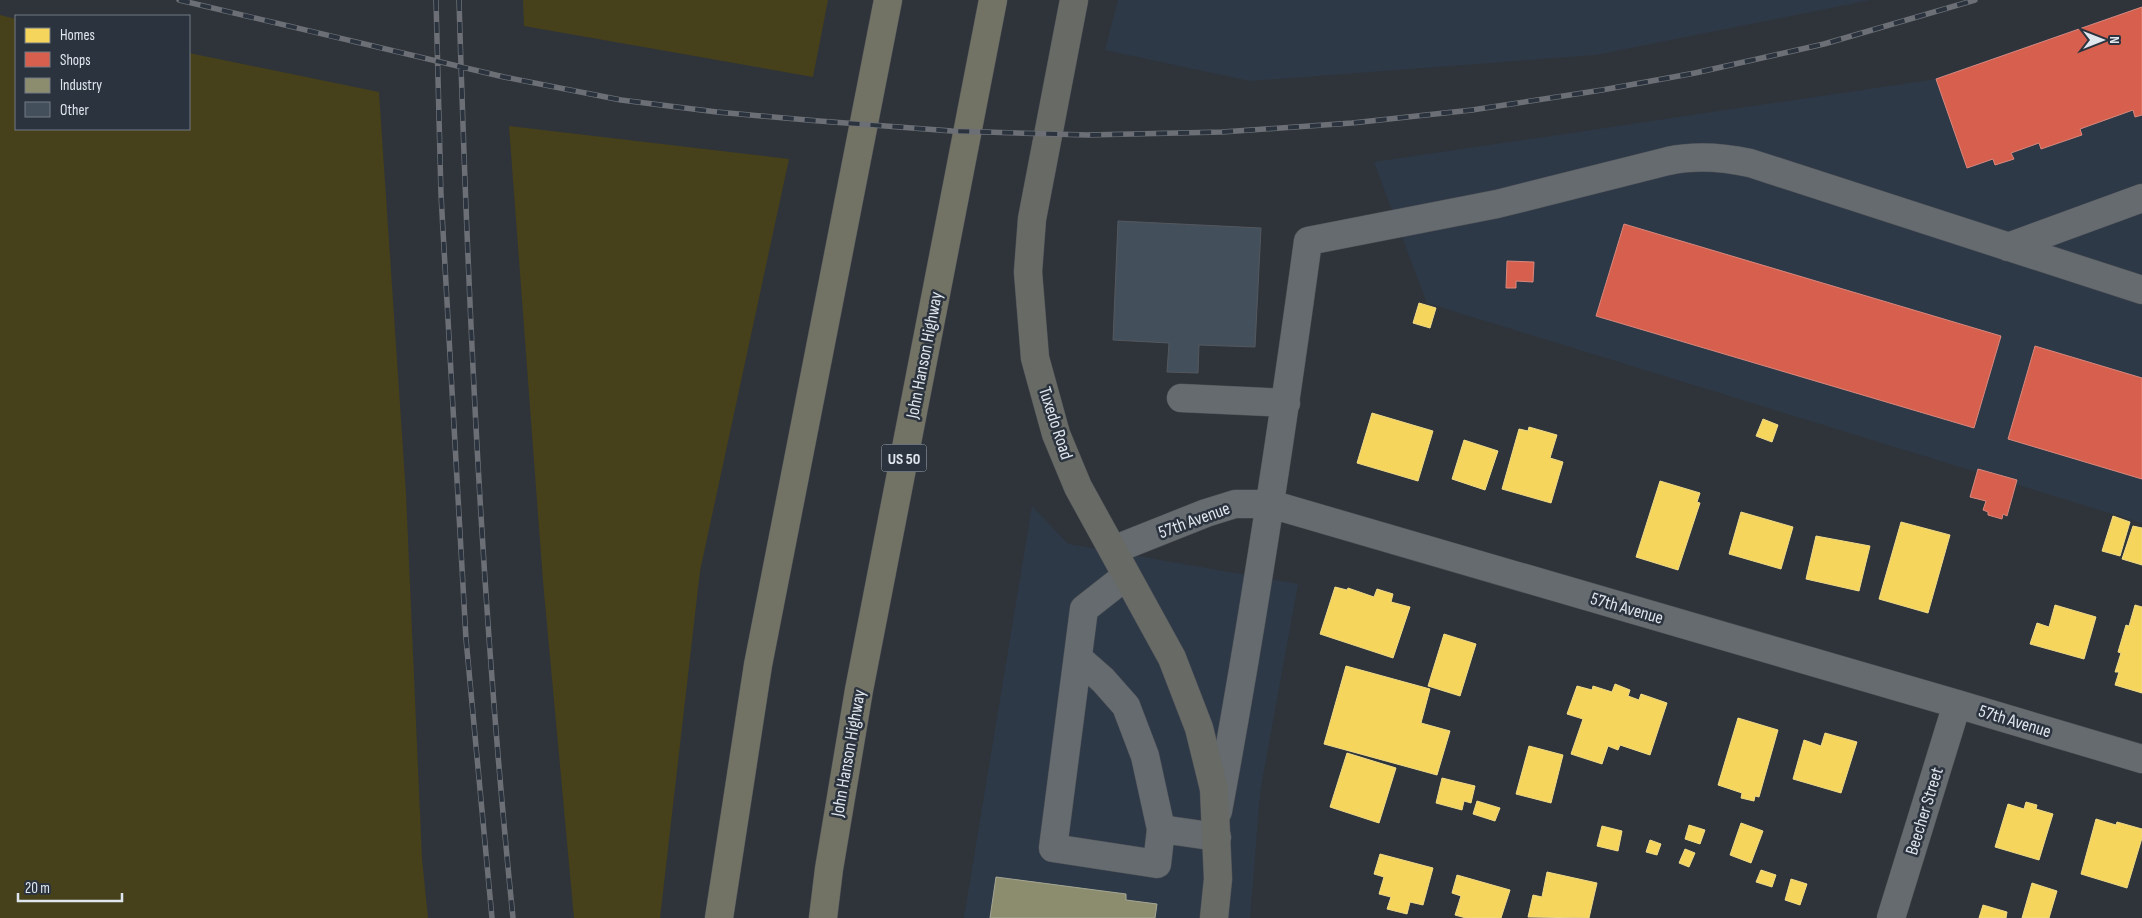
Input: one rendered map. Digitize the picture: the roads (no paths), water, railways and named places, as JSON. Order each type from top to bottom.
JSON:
[{"type":"highway","points":[[720,918],[743,757],[760,656],[888,0]]},
{"type":"highway","name":"John Hanson Highway","points":[[823,918],[832,850],[859,690],[993,0]]},
{"type":"main road","name":"Tuxedo Road","points":[[1074,0],[1032,219],[1028,272],[1035,358],[1056,434],[1078,487],[1172,658],[1188,697],[1214,789],[1218,879],[1214,918]]},
{"type":"street","name":"Tuxedo Road","points":[[1217,828],[1243,678],[1286,403],[1308,241],[1497,204],[1686,157],[1704,157],[1750,163],[2008,247]]},
{"type":"street","points":[[2008,247],[2142,198]]},
{"type":"street","points":[[2008,247],[2142,290]]},
{"type":"street","points":[[1181,398],[1286,403]]},
{"type":"street","name":"57th Avenue","points":[[1112,550],[1234,504],[1270,504],[2142,759]]},
{"type":"street","points":[[1078,658],[1103,680],[1126,706],[1145,756],[1161,829],[1157,864],[1053,848],[1084,609],[1126,576]]},
{"type":"street","name":"Beecher Street","points":[[1891,918],[1957,704]]},
{"type":"street","points":[[1161,829],[1217,828]]},
{"type":"railway","points":[[179,0],[504,77],[621,100],[717,112],[952,131],[1087,135],[1222,132],[1352,123],[1472,110],[1602,90],[1695,73],[1824,44],[1975,0]]},
{"type":"railway","points":[[436,0],[441,195],[466,639],[492,918]]},
{"type":"railway","points":[[459,0],[467,230],[478,459],[493,689],[513,918]]}]
